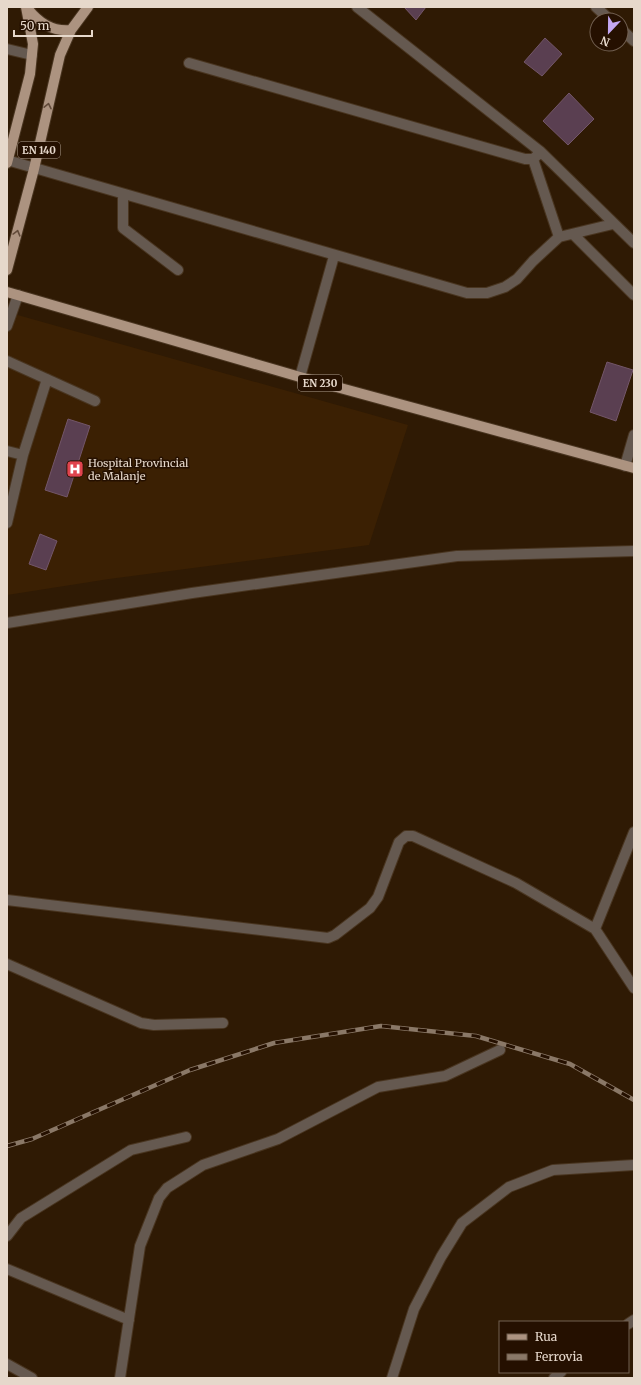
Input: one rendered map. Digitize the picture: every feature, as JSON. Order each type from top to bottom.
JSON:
[{"type":"main road","name":"EN 140","points":[[27,7],[36,17],[49,27],[60,31],[71,30]]},
{"type":"main road","name":"EN 140","points":[[7,161],[25,100],[32,55],[32,34],[27,7]]},
{"type":"main road","name":"EN 140","points":[[7,270],[34,169],[56,70],[64,43],[71,30],[88,7]]},
{"type":"main road","name":"EN 230","points":[[7,292],[300,377],[629,467]]},
{"type":"street","points":[[357,7],[537,156],[634,243]]},
{"type":"street","points":[[7,50],[32,55]]},
{"type":"street","points":[[189,63],[525,159],[537,156]]},
{"type":"street","points":[[537,156],[559,237]]},
{"type":"street","points":[[7,161],[467,293],[487,293],[497,291],[517,279],[533,261],[559,237],[613,224]]},
{"type":"street","points":[[123,194],[123,228],[178,270]]},
{"type":"street","points":[[573,234],[634,295]]},
{"type":"street","points":[[300,377],[334,256]]},
{"type":"street","points":[[7,326],[18,295]]},
{"type":"street","points":[[7,361],[95,401]]},
{"type":"street","points":[[7,523],[23,455],[47,379]]},
{"type":"street","points":[[629,467],[634,435]]},
{"type":"street","points":[[7,450],[23,455]]},
{"type":"street","points":[[7,624],[192,593],[457,556],[634,551]]},
{"type":"street","points":[[595,929],[634,832]]},
{"type":"street","points":[[7,900],[328,938],[335,935],[370,908],[378,898],[399,842],[406,836],[413,836],[516,883],[595,929],[634,988]]},
{"type":"street","points":[[7,964],[141,1023],[154,1025],[223,1023]]},
{"type":"street","points":[[120,1378],[140,1246],[159,1198],[167,1188],[203,1166],[278,1139],[378,1087],[445,1076],[500,1050]]},
{"type":"street","points":[[7,1236],[21,1218],[131,1150],[186,1137]]},
{"type":"street","points":[[392,1378],[414,1309],[441,1257],[462,1223],[508,1187],[553,1170],[634,1165]]},
{"type":"street","points":[[7,1269],[129,1320]]},
{"type":"street","points":[[7,1364],[32,1378]]},
{"type":"shaded area","points":[[7,312],[408,425],[369,545],[109,579],[7,595]]},
{"type":"building","points":[[404,7],[426,7],[416,20]]},
{"type":"building","points":[[545,38],[562,54],[542,76],[524,62]]},
{"type":"building","points":[[569,93],[594,119],[568,145],[543,121]]},
{"type":"building","points":[[607,362],[633,370],[616,421],[590,412]]},
{"type":"building","points":[[68,419],[90,426],[67,497],[45,490]]},
{"type":"building","points":[[40,534],[57,541],[46,570],[29,564]]},
{"type":"railway","points":[[7,1146],[32,1139],[190,1070],[274,1043],[381,1026],[476,1036],[570,1064],[634,1100]]},
{"type":"place","name":"Hospital Provincial de Malanje","points":[[75,469]]}]
